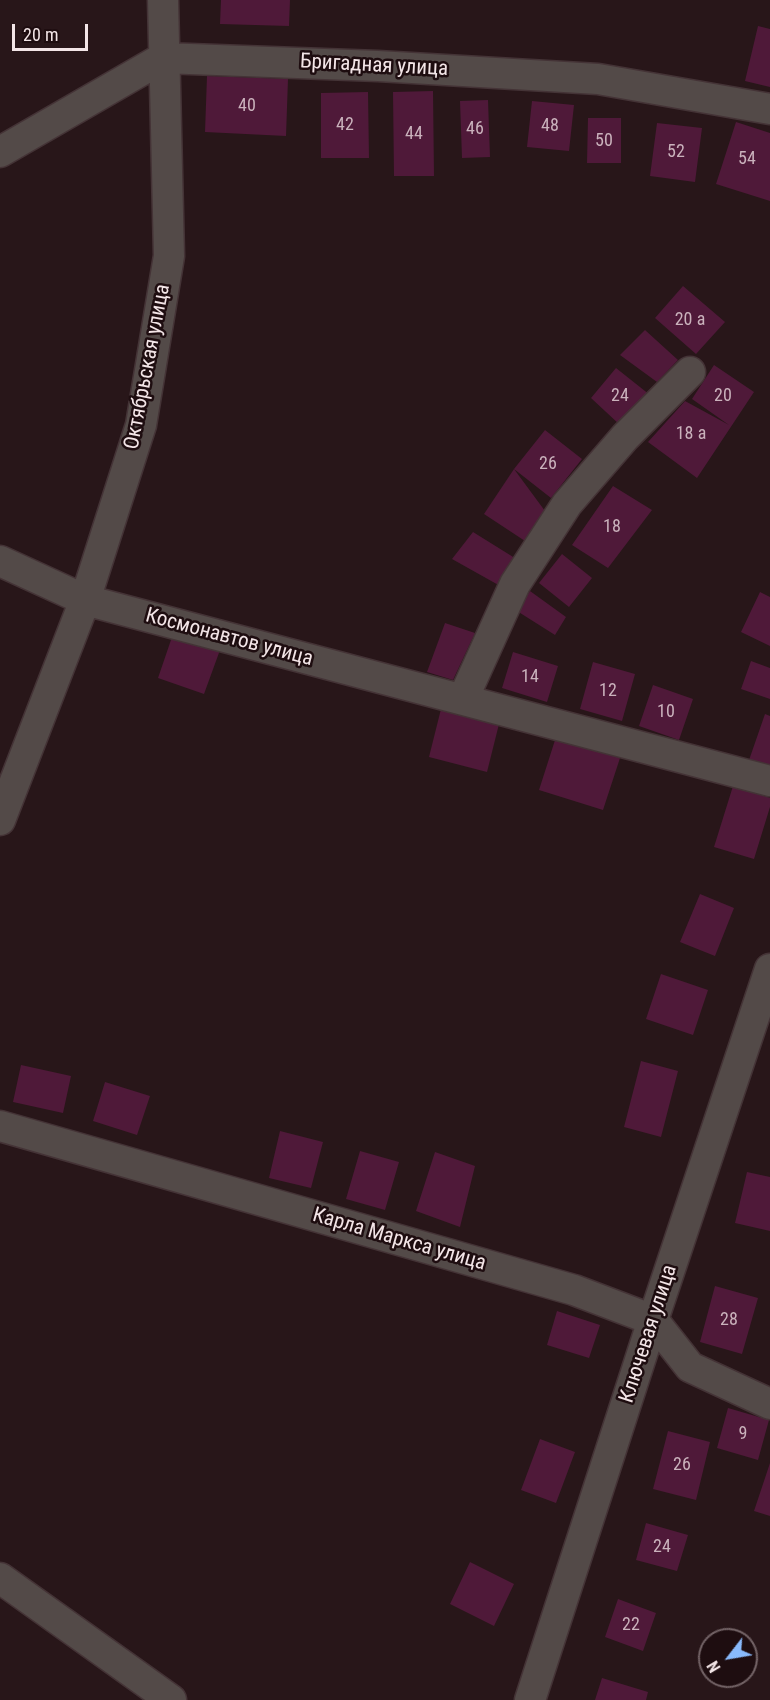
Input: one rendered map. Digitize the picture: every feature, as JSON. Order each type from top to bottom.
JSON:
[{"type":"street","name":"Октябрьская улица","points":[[0,820],[85,600],[141,425],[169,256],[163,0]]},
{"type":"street","name":"Бригадная улица","points":[[163,58],[378,66],[598,79],[770,109]]},
{"type":"street","points":[[0,152],[163,58]]},
{"type":"street","points":[[464,699],[515,584],[567,504],[625,437],[690,372]]},
{"type":"street","name":"Космонавтов улица","points":[[0,561],[85,600],[770,781]]},
{"type":"street","name":"Ключевая улица","points":[[530,1700],[770,969]]},
{"type":"street","name":"Карла Маркса улица","points":[[0,1126],[574,1290],[653,1320]]},
{"type":"street","points":[[653,1320],[690,1367],[770,1404]]},
{"type":"street","points":[[0,1578],[171,1700]]},
{"type":"building","points":[[221,0],[290,0],[289,26],[220,24]]},
{"type":"building","points":[[758,26],[770,29],[770,87],[745,81]]},
{"type":"building","points":[[207,76],[288,79],[286,136],[205,132]]},
{"type":"building","points":[[433,91],[434,176],[394,176],[393,92]]},
{"type":"building","points":[[368,92],[369,158],[321,158],[321,93]]},
{"type":"building","points":[[488,100],[490,157],[462,158],[460,101]]},
{"type":"building","points":[[532,101],[574,105],[569,151],[527,147]]},
{"type":"building","points":[[588,118],[621,118],[621,163],[587,163]]},
{"type":"building","points":[[736,122],[770,133],[770,201],[716,184]]},
{"type":"building","points":[[657,123],[702,128],[695,182],[650,176]]},
{"type":"building","points":[[683,286],[725,322],[696,354],[655,318]]},
{"type":"building","points":[[645,330],[678,360],[657,382],[620,355]]},
{"type":"building","points":[[714,365],[754,392],[697,478],[648,442],[685,401],[729,425],[692,399]]},
{"type":"building","points":[[616,368],[650,395],[620,425],[591,398]]},
{"type":"building","points":[[545,430],[582,459],[551,498],[514,469]]},
{"type":"building","points":[[514,469],[545,511],[525,541],[484,514]]},
{"type":"building","points":[[613,486],[652,510],[608,568],[572,545]]},
{"type":"building","points":[[473,532],[518,560],[502,587],[452,559]]},
{"type":"building","points":[[562,554],[592,578],[569,607],[539,583]]},
{"type":"building","points":[[530,591],[566,617],[555,635],[517,611]]},
{"type":"building","points":[[760,592],[770,597],[770,646],[741,632]]},
{"type":"building","points":[[445,623],[475,633],[453,680],[427,672]]},
{"type":"building","points":[[173,634],[220,650],[204,694],[158,678]]},
{"type":"building","points":[[513,652],[558,666],[547,702],[502,688]]},
{"type":"building","points":[[751,661],[770,668],[770,699],[741,689]]},
{"type":"building","points":[[593,662],[635,674],[622,721],[580,709]]},
{"type":"building","points":[[653,685],[693,699],[679,740],[639,726]]},
{"type":"building","points":[[441,709],[499,724],[487,772],[429,757]]},
{"type":"building","points":[[765,714],[770,716],[770,770],[748,763]]},
{"type":"building","points":[[556,737],[620,758],[603,810],[539,790]]},
{"type":"building","points":[[733,786],[770,798],[770,807],[754,859],[714,847]]},
{"type":"building","points":[[700,894],[734,908],[715,956],[680,942]]},
{"type":"building","points":[[661,974],[708,990],[693,1035],[646,1019]]},
{"type":"building","points":[[641,1061],[678,1071],[661,1137],[624,1127]]},
{"type":"building","points":[[21,1065],[71,1076],[63,1113],[13,1102]]},
{"type":"building","points":[[105,1082],[150,1096],[137,1135],[93,1121]]},
{"type":"building","points":[[280,1131],[323,1142],[311,1188],[269,1178]]},
{"type":"building","points":[[360,1151],[399,1162],[385,1210],[346,1199]]},
{"type":"building","points":[[435,1152],[475,1166],[460,1227],[416,1211]]},
{"type":"building","points":[[747,1172],[770,1177],[770,1231],[735,1223]]},
{"type":"building","points":[[715,1286],[758,1298],[742,1354],[700,1342]]},
{"type":"building","points":[[557,1311],[600,1325],[589,1358],[547,1345]]},
{"type":"building","points":[[728,1408],[769,1420],[758,1460],[717,1448]]},
{"type":"building","points":[[668,1431],[710,1442],[696,1500],[653,1489]]},
{"type":"building","points":[[540,1439],[575,1452],[556,1503],[521,1490]]},
{"type":"building","points":[[770,1463],[770,1516],[754,1511]]},
{"type":"building","points":[[646,1523],[688,1535],[677,1571],[636,1560]]},
{"type":"building","points":[[470,1562],[514,1584],[494,1626],[450,1604]]},
{"type":"building","points":[[618,1599],[656,1613],[643,1651],[605,1637]]},
{"type":"building","points":[[602,1678],[648,1692],[646,1700],[595,1700]]}]
